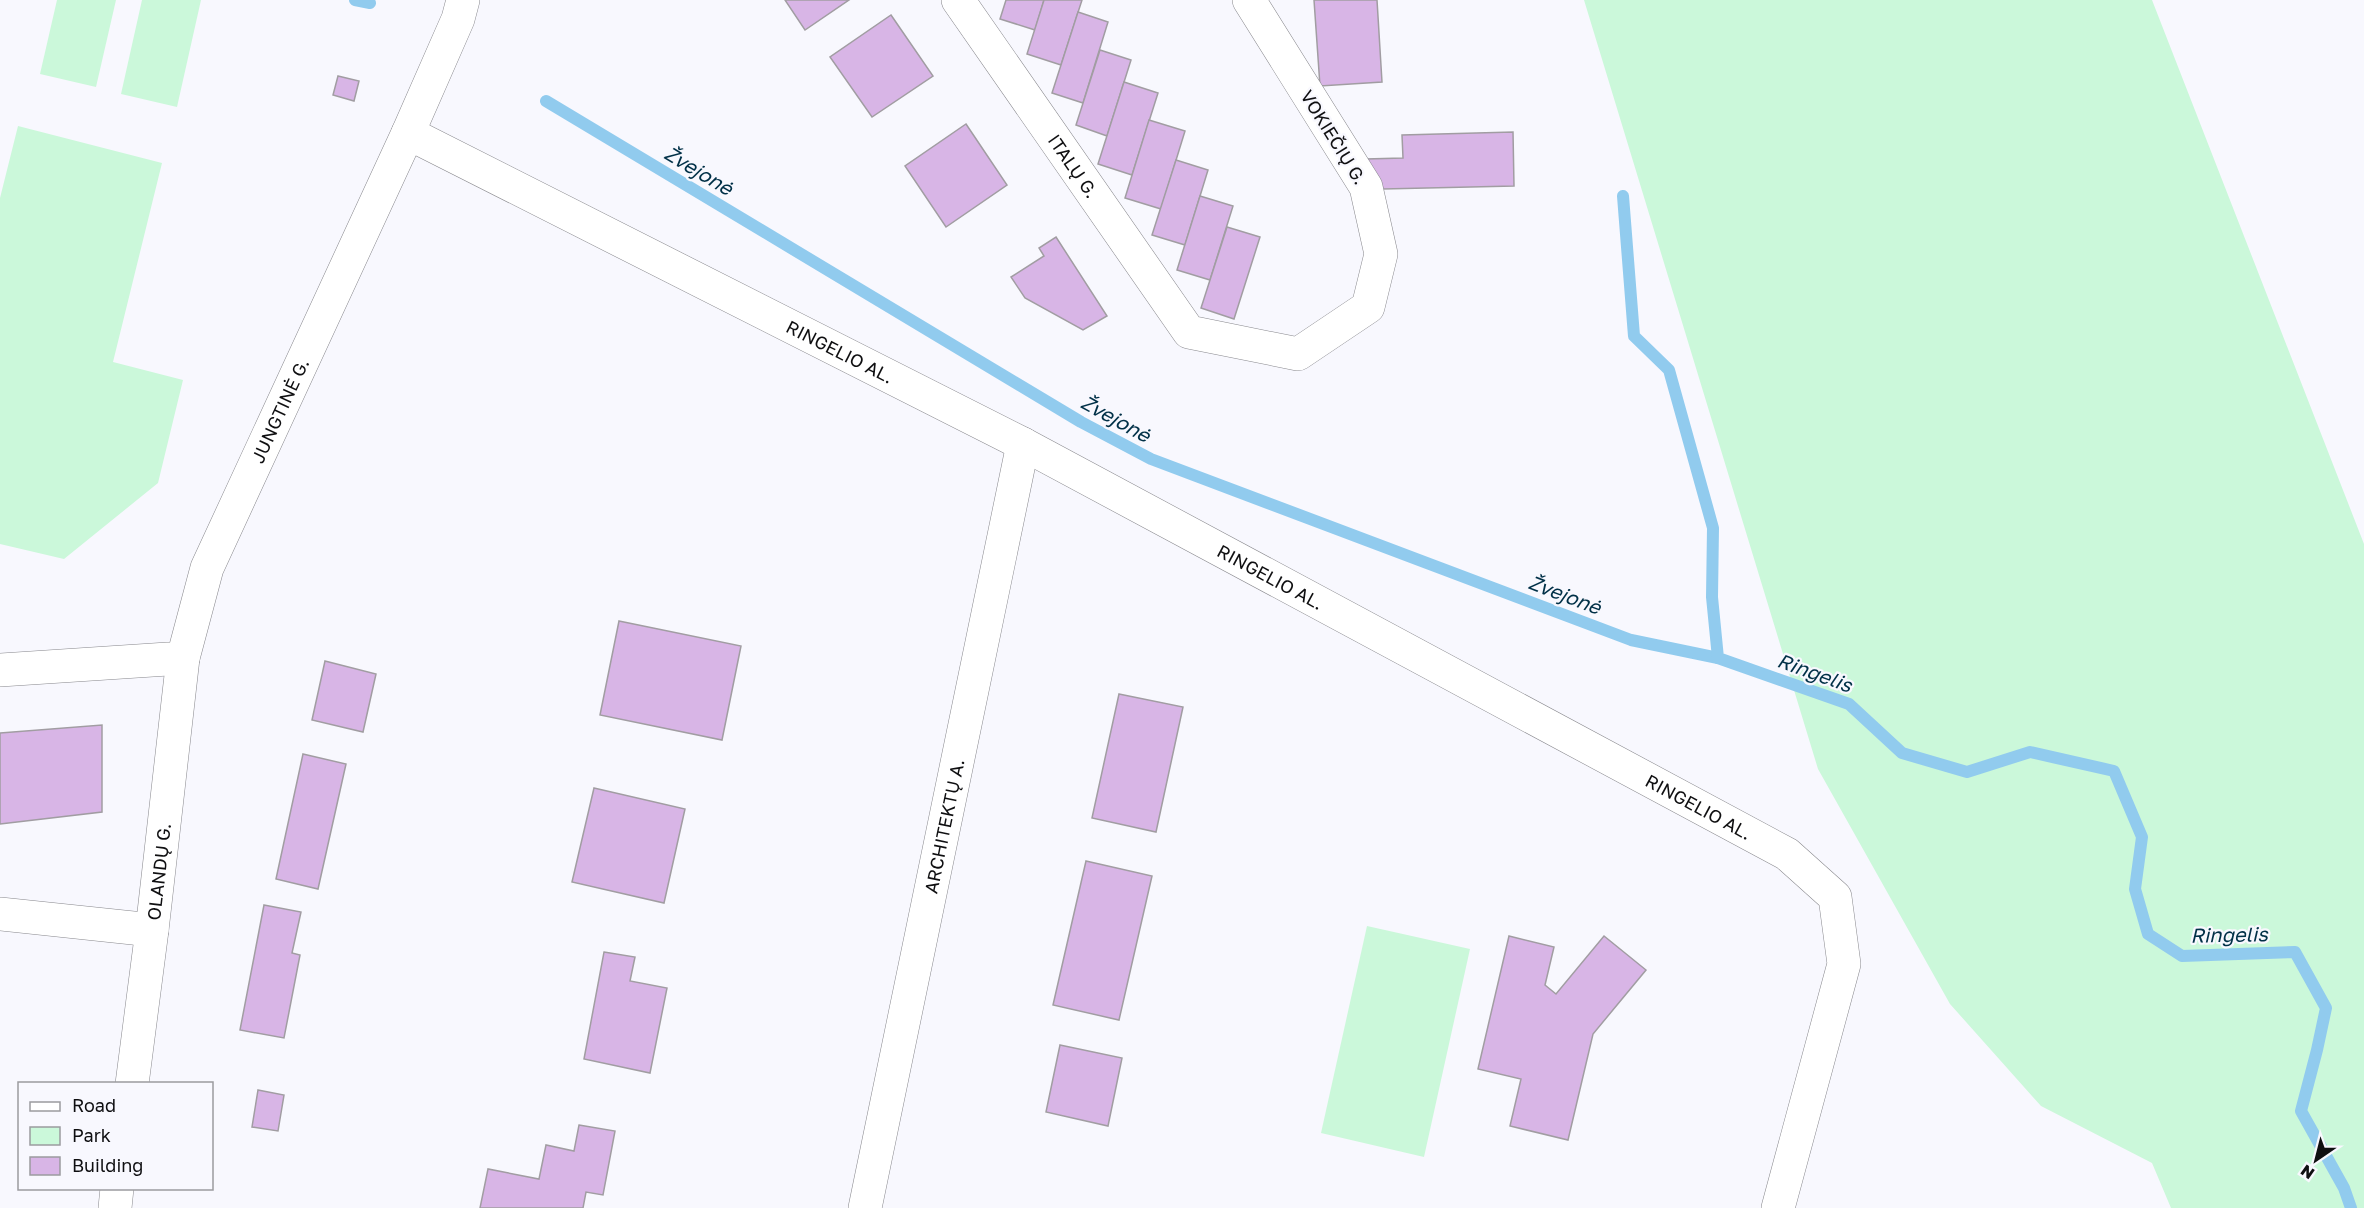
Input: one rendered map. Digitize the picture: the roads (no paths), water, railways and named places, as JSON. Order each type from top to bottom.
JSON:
[{"type":"street","name":"JUNGTINĖ G.","points":[[183,658],[207,568],[408,133],[458,19],[463,0]]},
{"type":"street","name":"ITALŲ G.","points":[[958,0],[1189,332]]},
{"type":"street","name":"VOKIEČIŲ G.","points":[[1189,332],[1298,354],[1368,307],[1381,254],[1366,187],[1249,0]]},
{"type":"street","name":"RINGELIO AL.","points":[[408,133],[1023,444],[1787,854],[1835,897],[1844,964],[1778,1208]]},
{"type":"street","name":"ARCHITEKTŲ A.","points":[[866,1208],[1023,444]]},
{"type":"street","points":[[0,670],[183,658]]},
{"type":"street","name":"OLANDŲ G.","points":[[132,1082],[183,658]]},
{"type":"street","points":[[0,914],[152,930]]},
{"type":"street","points":[[115,1208],[117,1190]]},
{"type":"waterway","name":"Žvejonė","points":[[355,0],[370,3]]},
{"type":"waterway","name":"Žvejonė","points":[[546,101],[1081,422],[1151,459],[1631,640],[1718,658]]},
{"type":"waterway","name":"Ringelis","points":[[1623,196],[1634,336],[1669,370],[1713,528],[1712,597],[1718,658],[1849,704],[1902,753],[1967,772],[2030,752],[2114,771],[2142,837],[2135,889],[2148,934],[2182,956],[2295,952],[2326,1008],[2301,1111],[2344,1188],[2351,1208]]}]
